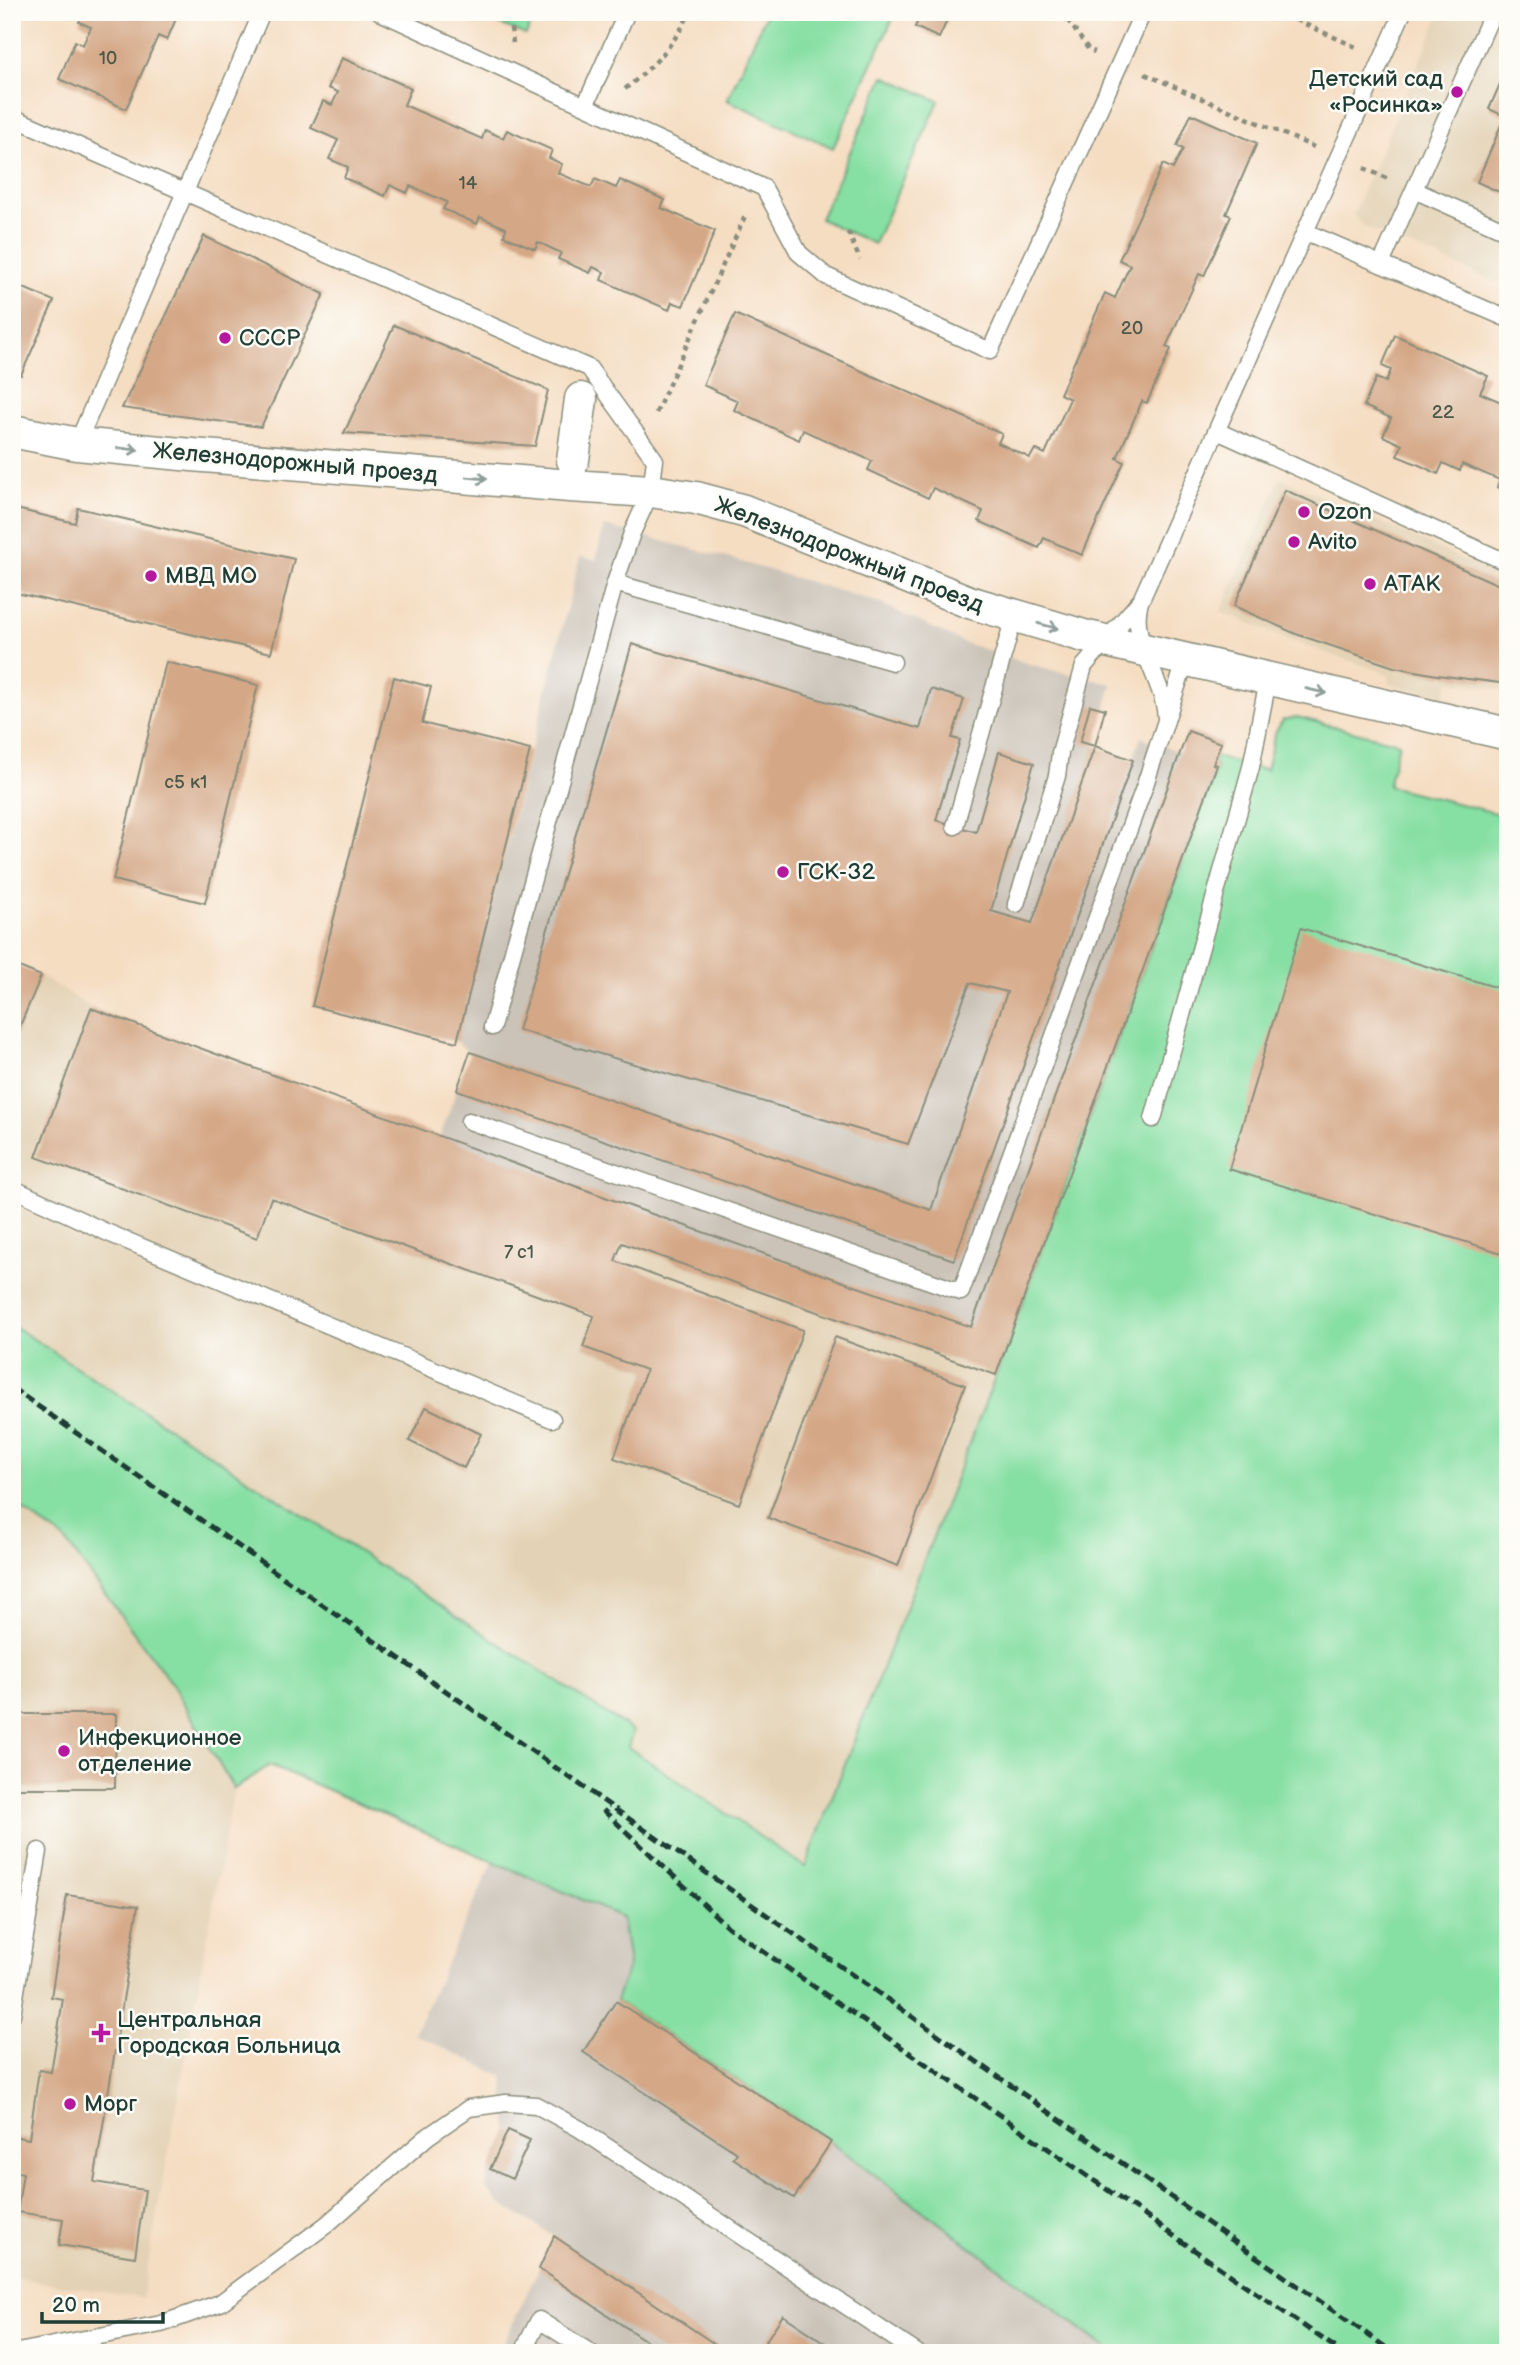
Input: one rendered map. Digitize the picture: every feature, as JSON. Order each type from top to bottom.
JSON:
[{"type":"street","points":[[573,460],[581,399]]},
{"type":"street","name":"Железнодорожный проезд","points":[[12,431],[77,444],[651,491],[696,498],[744,511],[969,602],[1014,617],[1268,680],[1508,734]]},
{"type":"lane","points":[[77,444],[262,12]]},
{"type":"lane","points":[[380,12],[764,188],[799,253],[826,276],[990,351],[1143,12]]},
{"type":"lane","points":[[585,106],[627,12]]},
{"type":"lane","points":[[1164,730],[1165,705],[1137,622],[1137,612],[1403,12]]},
{"type":"lane","points":[[1381,264],[1493,12]]},
{"type":"lane","points":[[12,117],[589,368],[655,460],[651,491],[632,533],[615,583],[492,1027]]},
{"type":"lane","points":[[1414,190],[1508,232]]},
{"type":"lane","points":[[1306,232],[1508,319]]},
{"type":"lane","points":[[1217,431],[1508,564]]},
{"type":"lane","points":[[615,583],[893,662]]},
{"type":"lane","points":[[1016,904],[1057,776],[1060,753],[1084,666],[1141,600]]},
{"type":"lane","points":[[955,826],[1014,617]]},
{"type":"lane","points":[[469,1122],[961,1292],[1146,785],[1186,659]]},
{"type":"lane","points":[[1153,1119],[1251,766],[1268,680]]},
{"type":"lane","points":[[12,1188],[106,1232],[552,1419]]},
{"type":"lane","points":[[12,2015],[39,1851]]},
{"type":"lane","points":[[13,2353],[161,2324],[220,2303],[326,2225],[426,2137],[469,2108],[506,2103],[536,2105],[580,2129],[917,2353]]},
{"type":"lane","points":[[522,2353],[539,2320],[591,2353]]},
{"type":"path","points":[[585,106],[625,88],[657,63],[680,33],[690,12]]},
{"type":"path","points":[[1062,12],[1089,50],[1414,190]]},
{"type":"path","points":[[1278,12],[1383,58]]},
{"type":"path","points":[[643,443],[751,204],[764,188]]},
{"type":"shaded area","name":"Детский сад «Росинка»","points":[[1441,12],[1508,12],[1508,287],[1365,227],[1353,215]]},
{"type":"shaded area","name":"АТАК","points":[[1280,478],[1508,579],[1508,691],[1449,681],[1444,697],[1388,684],[1389,674],[1292,641],[1221,611]]},
{"type":"shaded area","points":[[604,526],[724,557],[877,602],[962,642],[1032,665],[1112,684],[1095,746],[1133,760],[1141,737],[1180,752],[1188,731],[1221,743],[1213,764],[1217,765],[996,1375],[622,1243],[440,1137],[470,1053],[457,1042],[580,557],[596,560]]},
{"type":"shaded area","points":[[12,964],[41,976],[91,1008],[622,1243],[996,1375],[805,1867],[627,1747],[632,1731],[12,1325]]},
{"type":"shaded area","name":"Центральная Городская Больница","points":[[12,1502],[64,1539],[172,1684],[234,1789],[142,2298],[12,2277]]},
{"type":"shaded area","points":[[493,1862],[622,1917],[629,1965],[831,2142],[1113,2353],[499,2353],[554,2236],[499,2203],[486,2188],[490,2169],[508,2130],[503,2076],[414,2034]]},
{"type":"green space","points":[[471,12],[536,12],[526,35]]},
{"type":"green space","points":[[767,12],[896,12],[833,148],[727,100]]},
{"type":"green space","points":[[884,76],[939,101],[874,244],[820,219]]},
{"type":"green space","points":[[1297,717],[1399,743],[1388,786],[1508,816],[1508,2353],[1113,2353],[831,2142],[616,2001],[629,1965],[622,1917],[270,1765],[234,1789],[172,1684],[64,1539],[12,1502],[12,1325],[633,1731],[628,1747],[805,1867],[996,1375],[1217,766],[1213,764],[1216,757],[1266,770],[1275,733],[1283,720]]},
{"type":"building","points":[[84,12],[179,12],[167,40],[158,36],[126,109],[59,79],[75,41],[83,45],[91,27],[79,22]]},
{"type":"building","points":[[922,12],[951,12],[939,38],[915,27]]},
{"type":"building","points":[[342,58],[411,88],[404,105],[482,139],[485,130],[503,138],[507,130],[552,150],[549,158],[562,164],[558,173],[591,187],[595,179],[616,188],[620,180],[665,200],[661,208],[715,231],[683,306],[672,302],[669,310],[601,280],[604,272],[593,267],[590,273],[558,259],[561,253],[538,242],[535,249],[504,236],[506,228],[480,217],[477,224],[443,209],[447,202],[410,186],[407,193],[390,185],[385,196],[344,178],[348,167],[329,159],[338,140],[311,128],[323,101],[332,105],[338,92],[328,88]]},
{"type":"building","points":[[1508,66],[1508,196],[1477,182],[1505,116],[1489,109]]},
{"type":"building","points":[[1191,114],[1257,143],[1226,214],[1231,216],[1204,276],[1199,274],[1166,347],[1171,349],[1147,403],[1142,401],[1117,458],[1124,462],[1082,555],[1044,538],[1039,548],[979,521],[983,511],[933,488],[928,498],[868,470],[872,461],[803,430],[799,440],[734,410],[738,401],[703,385],[735,314],[1002,434],[998,443],[1030,458],[1035,449],[1045,454],[1070,399],[1060,394],[1105,293],[1115,298],[1130,265],[1119,260],[1163,164],[1173,169],[1183,149],[1177,146]]},
{"type":"building","points":[[204,236],[324,294],[261,427],[122,408]]},
{"type":"building","points":[[12,283],[54,301],[21,375],[12,372]]},
{"type":"building","points":[[394,325],[548,390],[535,446],[344,433]]},
{"type":"building","points":[[1395,335],[1488,376],[1480,393],[1508,405],[1508,492],[1497,487],[1500,480],[1462,464],[1460,471],[1443,463],[1438,474],[1397,456],[1402,445],[1383,436],[1391,418],[1364,406],[1376,378],[1386,382],[1391,370],[1382,366]]},
{"type":"building","name":"АТАК","points":[[1285,490],[1508,589],[1508,684],[1394,667],[1296,634],[1234,606]]},
{"type":"building","name":"МВД МО","points":[[12,508],[75,523],[78,508],[294,559],[271,653],[12,592]]},
{"type":"building","name":"ГСК-32","points":[[632,644],[920,729],[931,689],[964,699],[952,738],[960,740],[936,820],[976,832],[999,752],[1034,763],[991,911],[1032,923],[1095,746],[1133,760],[954,1260],[457,1090],[470,1052],[931,1210],[1007,992],[970,983],[908,1144],[518,1030]]},
{"type":"building","points":[[166,662],[258,685],[205,903],[113,880]]},
{"type":"building","points":[[394,677],[431,687],[422,723],[530,750],[457,1042],[312,1006]]},
{"type":"building","points":[[1090,705],[1105,709],[1095,746],[1080,742]]},
{"type":"building","points":[[1188,731],[1221,743],[1213,764],[1217,765],[996,1375],[622,1243],[615,1261],[803,1330],[739,1504],[614,1458],[646,1370],[583,1347],[594,1316],[271,1198],[257,1238],[36,1157],[91,1008],[635,1208],[971,1327]]},
{"type":"building","points":[[1301,928],[1508,991],[1508,1255],[1229,1169]]},
{"type":"building","points":[[12,964],[41,976],[12,1045]]},
{"type":"building","points":[[835,1337],[965,1385],[898,1566],[768,1518]]},
{"type":"building","points":[[426,1407],[481,1434],[464,1468],[409,1441]]},
{"type":"building","name":"Инфекционное отделение","points":[[12,1714],[116,1714],[115,1788],[12,1788]]},
{"type":"building","name":"Морг","points":[[67,1895],[138,1906],[94,2182],[145,2190],[135,2257],[59,2245],[63,2219],[17,2212],[23,2173],[12,2171],[12,2136],[29,2139],[39,2070],[51,2072],[63,1999],[51,1997]]},
{"type":"building","points":[[616,2001],[831,2142],[794,2198],[733,2158],[737,2153],[583,2052]]},
{"type":"building","points":[[508,2130],[530,2140],[512,2179],[490,2169]]},
{"type":"building","points":[[554,2236],[728,2353],[664,2353],[539,2269]]},
{"type":"building","points":[[783,2315],[840,2353],[758,2353]]},
{"type":"railway","points":[[12,1388],[1394,2353]]},
{"type":"railway","points":[[603,1810],[728,1927],[1343,2353]]},
{"type":"place","name":"Детский сад «Росинка»","points":[[1457,92]]},
{"type":"place","name":"СССР","points":[[225,338]]},
{"type":"place","name":"Ozon","points":[[1304,512]]},
{"type":"place","name":"Avito","points":[[1294,542]]},
{"type":"place","name":"МВД МО","points":[[151,576]]},
{"type":"place","name":"АТАК","points":[[1370,584]]},
{"type":"place","name":"ГСК-32","points":[[783,872]]},
{"type":"place","name":"Инфекционное отделение","points":[[64,1751]]},
{"type":"place","name":"Центральная Городская Больница","points":[[101,2033]]},
{"type":"place","name":"Морг","points":[[70,2104]]}]
